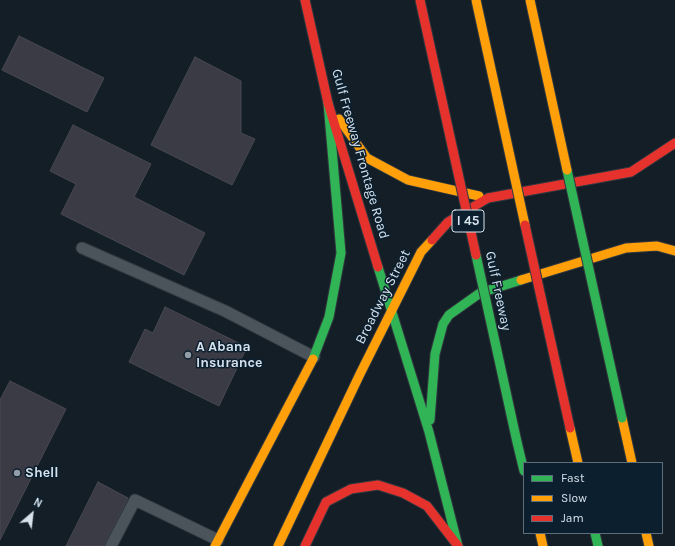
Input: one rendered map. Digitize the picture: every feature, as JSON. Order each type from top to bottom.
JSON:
[{"type":"main road","name":"Gulf Freeway Frontage Road","points":[[305,0],[328,103],[429,432],[458,546]]},
{"type":"main road","name":"Gulf Freeway","points":[[420,0],[523,467]]},
{"type":"main road","points":[[476,0],[578,462]]},
{"type":"main road","points":[[530,0],[632,462]]},
{"type":"main road","points":[[328,103],[367,158],[408,180],[488,198]]},
{"type":"main road","points":[[216,543],[314,357],[329,317],[342,253],[328,103]]},
{"type":"main road","name":"Broadway Street","points":[[278,546],[421,252],[448,222],[488,198],[631,172],[675,143]]},
{"type":"main road","points":[[429,432],[435,354],[443,324],[449,314],[480,293],[626,248],[657,246],[675,251]]},
{"type":"main road","points":[[304,546],[326,502],[351,489],[378,485],[403,494],[427,506],[458,546]]},
{"type":"main road","points":[[540,534],[543,546]]},
{"type":"main road","points":[[595,534],[598,546]]},
{"type":"main road","points":[[646,534],[649,546]]},
{"type":"lane","points":[[82,248],[225,311],[314,357]]},
{"type":"lane","points":[[111,546],[135,500],[216,543]]},
{"type":"building","points":[[19,36],[104,78],[87,112],[2,70]]},
{"type":"building","points":[[195,57],[241,81],[241,133],[255,139],[232,185],[151,145]]},
{"type":"building","points":[[73,125],[151,164],[134,197],[205,233],[184,275],[61,214],[76,184],[50,171]]},
{"type":"building","name":"A Abana Insurance","points":[[165,307],[247,347],[219,406],[129,362],[145,329],[153,333]]},
{"type":"building","name":"Shell","points":[[10,381],[66,409],[0,540],[0,400]]},
{"type":"building","name":"Shell","points":[[98,482],[128,498],[104,546],[66,546]]},
{"type":"traffic: fast","points":[[313,359],[329,317],[341,253],[328,103]]},
{"type":"traffic: fast","points":[[567,170],[622,418]]},
{"type":"traffic: fast","points":[[476,255],[517,442]]},
{"type":"traffic: fast","points":[[378,267],[429,432],[458,546]]},
{"type":"traffic: fast","points":[[430,420],[435,354],[443,324],[449,315],[480,293],[521,280]]},
{"type":"traffic: fast","points":[[517,442],[523,467]]},
{"type":"traffic: fast","points":[[595,534],[598,546]]},
{"type":"traffic: slow","points":[[476,0],[525,225]]},
{"type":"traffic: slow","points":[[530,0],[567,170]]},
{"type":"traffic: slow","points":[[339,119],[367,158],[408,180],[479,196]]},
{"type":"traffic: slow","points":[[278,546],[360,374],[421,252],[432,240]]},
{"type":"traffic: slow","points":[[521,280],[626,248],[657,246],[675,251]]},
{"type":"traffic: slow","points":[[215,546],[313,359]]},
{"type":"traffic: slow","points":[[622,418],[632,462]]},
{"type":"traffic: slow","points":[[570,428],[578,462]]},
{"type":"traffic: slow","points":[[540,534],[543,546]]},
{"type":"traffic: slow","points":[[646,534],[649,546]]},
{"type":"traffic: jam","points":[[305,0],[328,103],[378,267]]},
{"type":"traffic: jam","points":[[420,0],[476,255]]},
{"type":"traffic: jam","points":[[432,240],[448,222],[488,198],[631,172],[675,143]]},
{"type":"traffic: jam","points":[[525,225],[570,428]]},
{"type":"traffic: jam","points":[[305,546],[326,502],[351,489],[378,485],[403,493],[427,506],[458,546]]},
{"type":"place","name":"A Abana Insurance","points":[[188,355]]},
{"type":"place","name":"Shell","points":[[17,473]]}]
